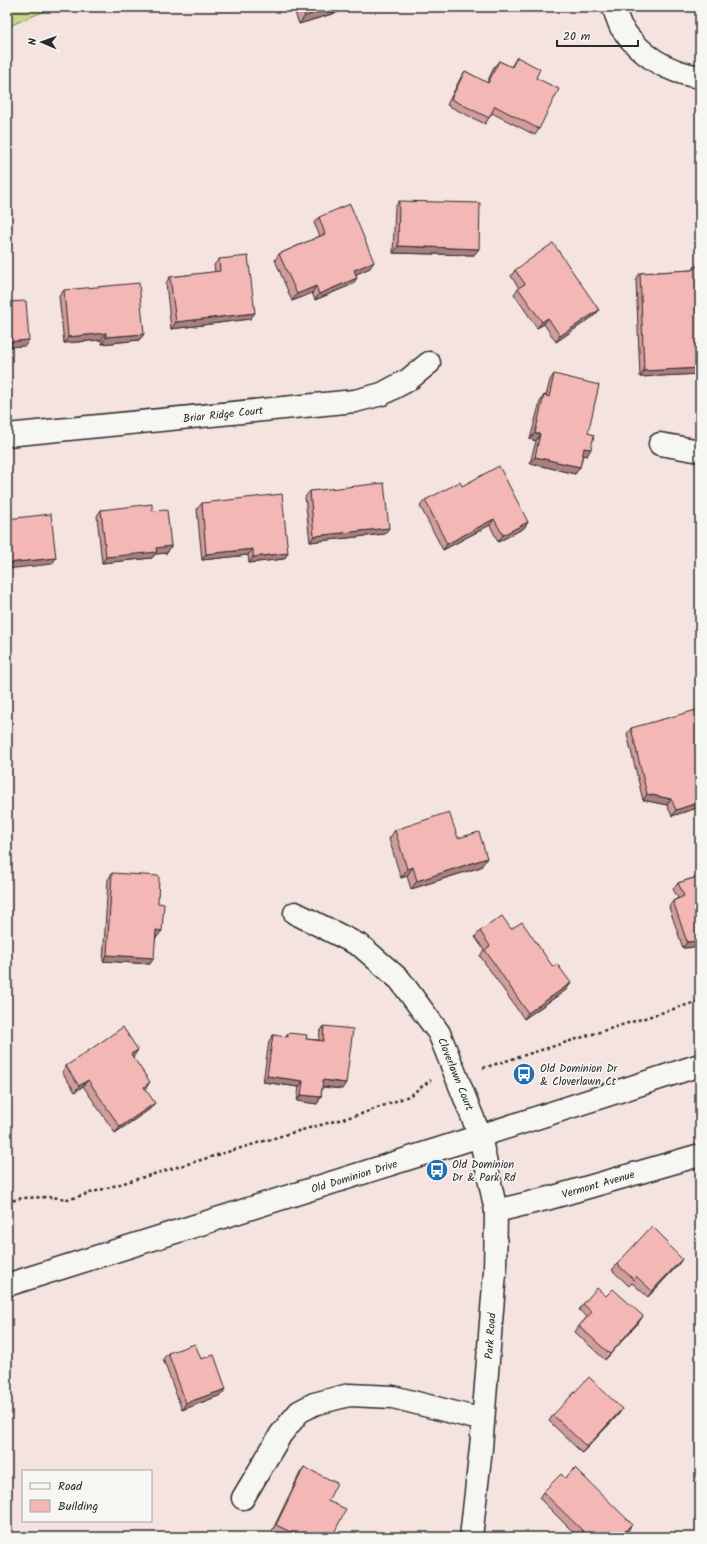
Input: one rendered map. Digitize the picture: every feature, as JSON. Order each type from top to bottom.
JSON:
[{"type":"street","points":[[613,7],[621,26],[637,47],[643,52],[656,62],[669,69],[700,77]]},
{"type":"street","name":"Briar Ridge Court","points":[[7,435],[355,401],[382,394],[408,380],[429,363]]},
{"type":"street","points":[[660,444],[700,451]]},
{"type":"street","name":"Cloverlawn Court","points":[[295,913],[361,946],[400,980],[439,1033],[480,1136]]},
{"type":"street","name":"Old Dominion Drive","points":[[7,1285],[700,1065]]},
{"type":"street","name":"Park Road","points":[[471,1537],[484,1420],[495,1272],[496,1211],[480,1136]]},
{"type":"street","name":"Vermont Avenue","points":[[496,1211],[550,1198],[700,1155]]},
{"type":"street","points":[[243,1498],[281,1434],[299,1412],[314,1404],[350,1395],[393,1397],[484,1420]]},
{"type":"path","points":[[483,1068],[700,1002]]},
{"type":"path","points":[[7,1202],[22,1198],[48,1197],[70,1199],[361,1114],[409,1096],[431,1080]]},
{"type":"green space","points":[[7,7],[54,7],[7,27]]},
{"type":"building","points":[[302,7],[333,7],[305,16]]},
{"type":"building","points":[[517,57],[540,69],[536,78],[559,89],[539,129],[495,106],[489,118],[451,99],[465,71],[488,83],[499,61],[512,67]]},
{"type":"building","points":[[399,201],[480,203],[479,249],[398,246]]},
{"type":"building","points":[[350,204],[374,262],[354,270],[357,278],[319,294],[316,286],[297,294],[279,254],[325,234],[319,217]]},
{"type":"building","points":[[553,243],[599,310],[560,336],[548,318],[542,322],[518,288],[525,284],[515,270]]},
{"type":"building","points":[[248,256],[255,313],[176,322],[170,277],[220,271],[219,259]]},
{"type":"building","points":[[700,263],[700,368],[644,371],[640,273],[692,270]]},
{"type":"building","points":[[139,283],[144,334],[106,337],[106,333],[68,337],[64,290]]},
{"type":"building","points":[[26,301],[29,340],[7,342],[7,302]]},
{"type":"building","points":[[554,374],[599,385],[588,433],[594,435],[591,449],[584,448],[580,467],[535,457],[540,434],[535,433],[544,395],[549,397]]},
{"type":"building","points":[[499,466],[528,522],[503,535],[494,519],[447,544],[425,500],[460,482],[462,486]]},
{"type":"building","points":[[384,483],[389,528],[314,536],[310,491]]},
{"type":"building","points":[[282,494],[288,553],[253,557],[253,549],[206,554],[202,503]]},
{"type":"building","points":[[152,504],[152,511],[167,510],[171,546],[156,548],[157,552],[106,557],[101,510]]},
{"type":"building","points":[[51,514],[56,558],[7,563],[7,519]]},
{"type":"building","points":[[700,709],[700,802],[676,810],[671,799],[647,794],[631,728]]},
{"type":"building","points":[[449,812],[458,838],[479,832],[487,858],[417,881],[413,867],[407,869],[395,830]]},
{"type":"building","points":[[112,873],[159,876],[158,903],[164,904],[162,931],[156,930],[154,958],[107,955]]},
{"type":"building","points":[[700,876],[700,941],[687,942],[673,901],[684,896],[678,883]]},
{"type":"building","points":[[502,916],[511,929],[522,922],[553,967],[557,964],[571,983],[528,1013],[485,950],[490,946],[480,931]]},
{"type":"building","points":[[324,1026],[353,1029],[346,1083],[323,1080],[321,1097],[301,1095],[303,1081],[267,1076],[273,1035],[288,1037],[288,1033],[307,1035],[306,1039],[323,1041]]},
{"type":"building","points":[[123,1027],[138,1050],[131,1054],[150,1082],[144,1087],[155,1103],[120,1127],[88,1080],[79,1086],[66,1066]]},
{"type":"building","points":[[652,1226],[682,1259],[652,1291],[636,1276],[634,1280],[617,1264]]},
{"type":"building","points":[[597,1288],[606,1296],[613,1289],[643,1316],[610,1354],[579,1326],[592,1312],[583,1304]]},
{"type":"building","points":[[195,1344],[201,1359],[214,1355],[226,1389],[186,1403],[168,1353]]},
{"type":"building","points":[[589,1377],[622,1409],[587,1447],[553,1415]]},
{"type":"building","points":[[304,1467],[337,1483],[328,1501],[346,1509],[332,1537],[301,1537],[276,1525]]},
{"type":"building","points":[[575,1468],[632,1524],[622,1534],[625,1537],[589,1537],[543,1492],[561,1474],[565,1478]]},
{"type":"place","name":"Old Dominion Dr & Cloverlawn Ct","points":[[524,1074]]},
{"type":"place","name":"Old Dominion Dr & Park Rd","points":[[437,1170]]}]
